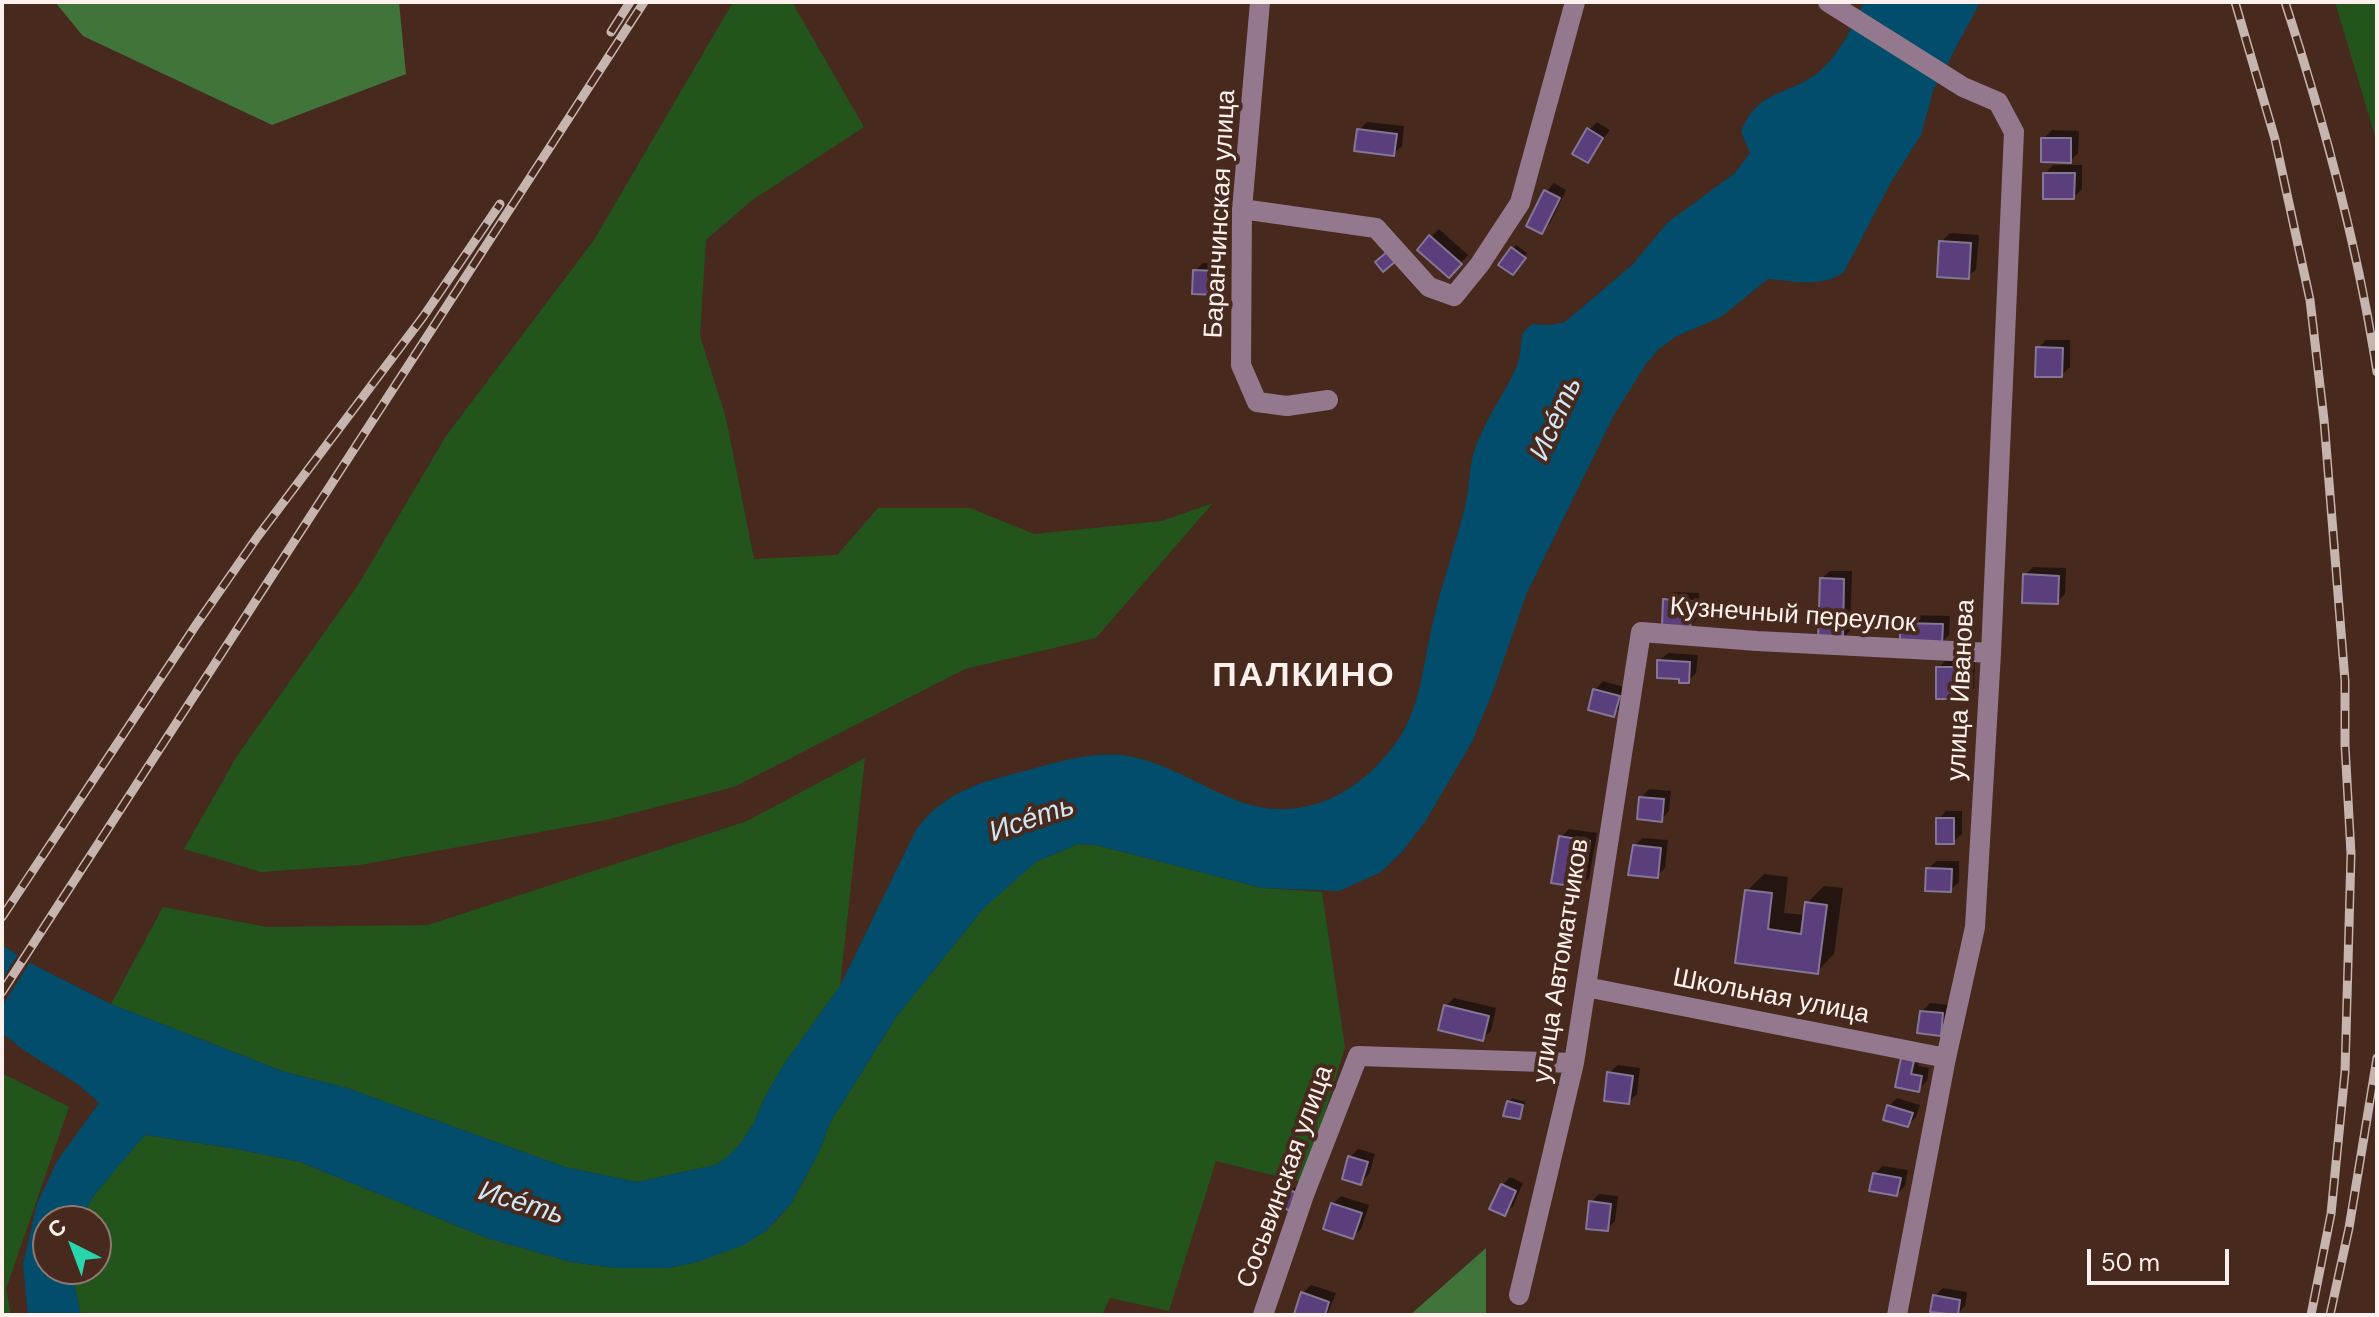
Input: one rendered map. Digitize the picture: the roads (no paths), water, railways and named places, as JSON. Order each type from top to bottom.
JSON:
[{"type":"street","name":"Баранчинская улица","points":[[1260,2],[1242,209],[1241,365],[1257,402],[1287,406],[1328,400]]},
{"type":"street","points":[[1242,209],[1376,228],[1429,287],[1454,296],[1480,264],[1520,203],[1575,2]]},
{"type":"street","name":"улица Иванова","points":[[1834,6],[1963,87],[1998,102],[2014,132],[1991,653],[1975,927],[1946,1058],[1897,1315]]},
{"type":"street","name":"Кузнечный переулок","points":[[1641,632],[1991,653]]},
{"type":"street","name":"улица Автоматчиков","points":[[1519,1295],[1574,1063],[1641,632]]},
{"type":"street","name":"Школьная улица","points":[[1586,987],[1946,1058]]},
{"type":"street","name":"Сосьвинская улица","points":[[1263,1315],[1304,1195],[1358,1056],[1574,1063]]},
{"type":"water","name":"Исе́ть","points":[[1864,2],[1980,2],[1933,91],[1921,135],[1890,184],[1844,272],[1817,282],[1768,279],[1721,317],[1675,337],[1646,364],[1614,415],[1526,595],[1472,742],[1425,822],[1401,853],[1381,872],[1339,891],[1262,888],[1096,845],[1078,844],[1036,862],[984,908],[897,1016],[830,1123],[819,1152],[791,1204],[766,1231],[742,1246],[697,1262],[669,1268],[616,1268],[571,1262],[487,1238],[300,1162],[145,1135],[88,1205],[37,1205],[57,1161],[99,1103],[79,1085],[2,1033],[2,945],[32,964],[111,1004],[285,1072],[347,1088],[565,1167],[637,1182],[715,1165],[740,1144],[784,1064],[840,986],[916,830],[936,808],[959,793],[984,782],[1052,764],[1107,755],[1150,761],[1256,807],[1302,807],[1344,792],[1380,763],[1403,732],[1415,705],[1434,619],[1465,507],[1472,459],[1517,366],[1524,331],[1533,324],[1565,322],[1633,264],[1667,223],[1735,173],[1750,153],[1741,132],[1756,107],[1821,70],[1851,29]]},
{"type":"water","points":[[32,1225],[32,1285],[74,1285],[81,1315],[28,1315],[23,1264]]},
{"type":"railway","points":[[611,32],[630,2]]},
{"type":"railway","points":[[2,992],[644,2]]},
{"type":"railway","points":[[2235,2],[2275,139],[2310,300],[2324,420],[2345,681],[2351,854],[2345,1072],[2331,1214],[2311,1315]]},
{"type":"railway","points":[[2285,2],[2338,185],[2360,278],[2377,372]]},
{"type":"railway","points":[[2,917],[258,536],[423,317],[500,204]]},
{"type":"railway","points":[[2330,1315],[2349,1228],[2377,1058]]},
{"type":"district","name":"ПАЛКИНО","points":[[1304,677]]}]
